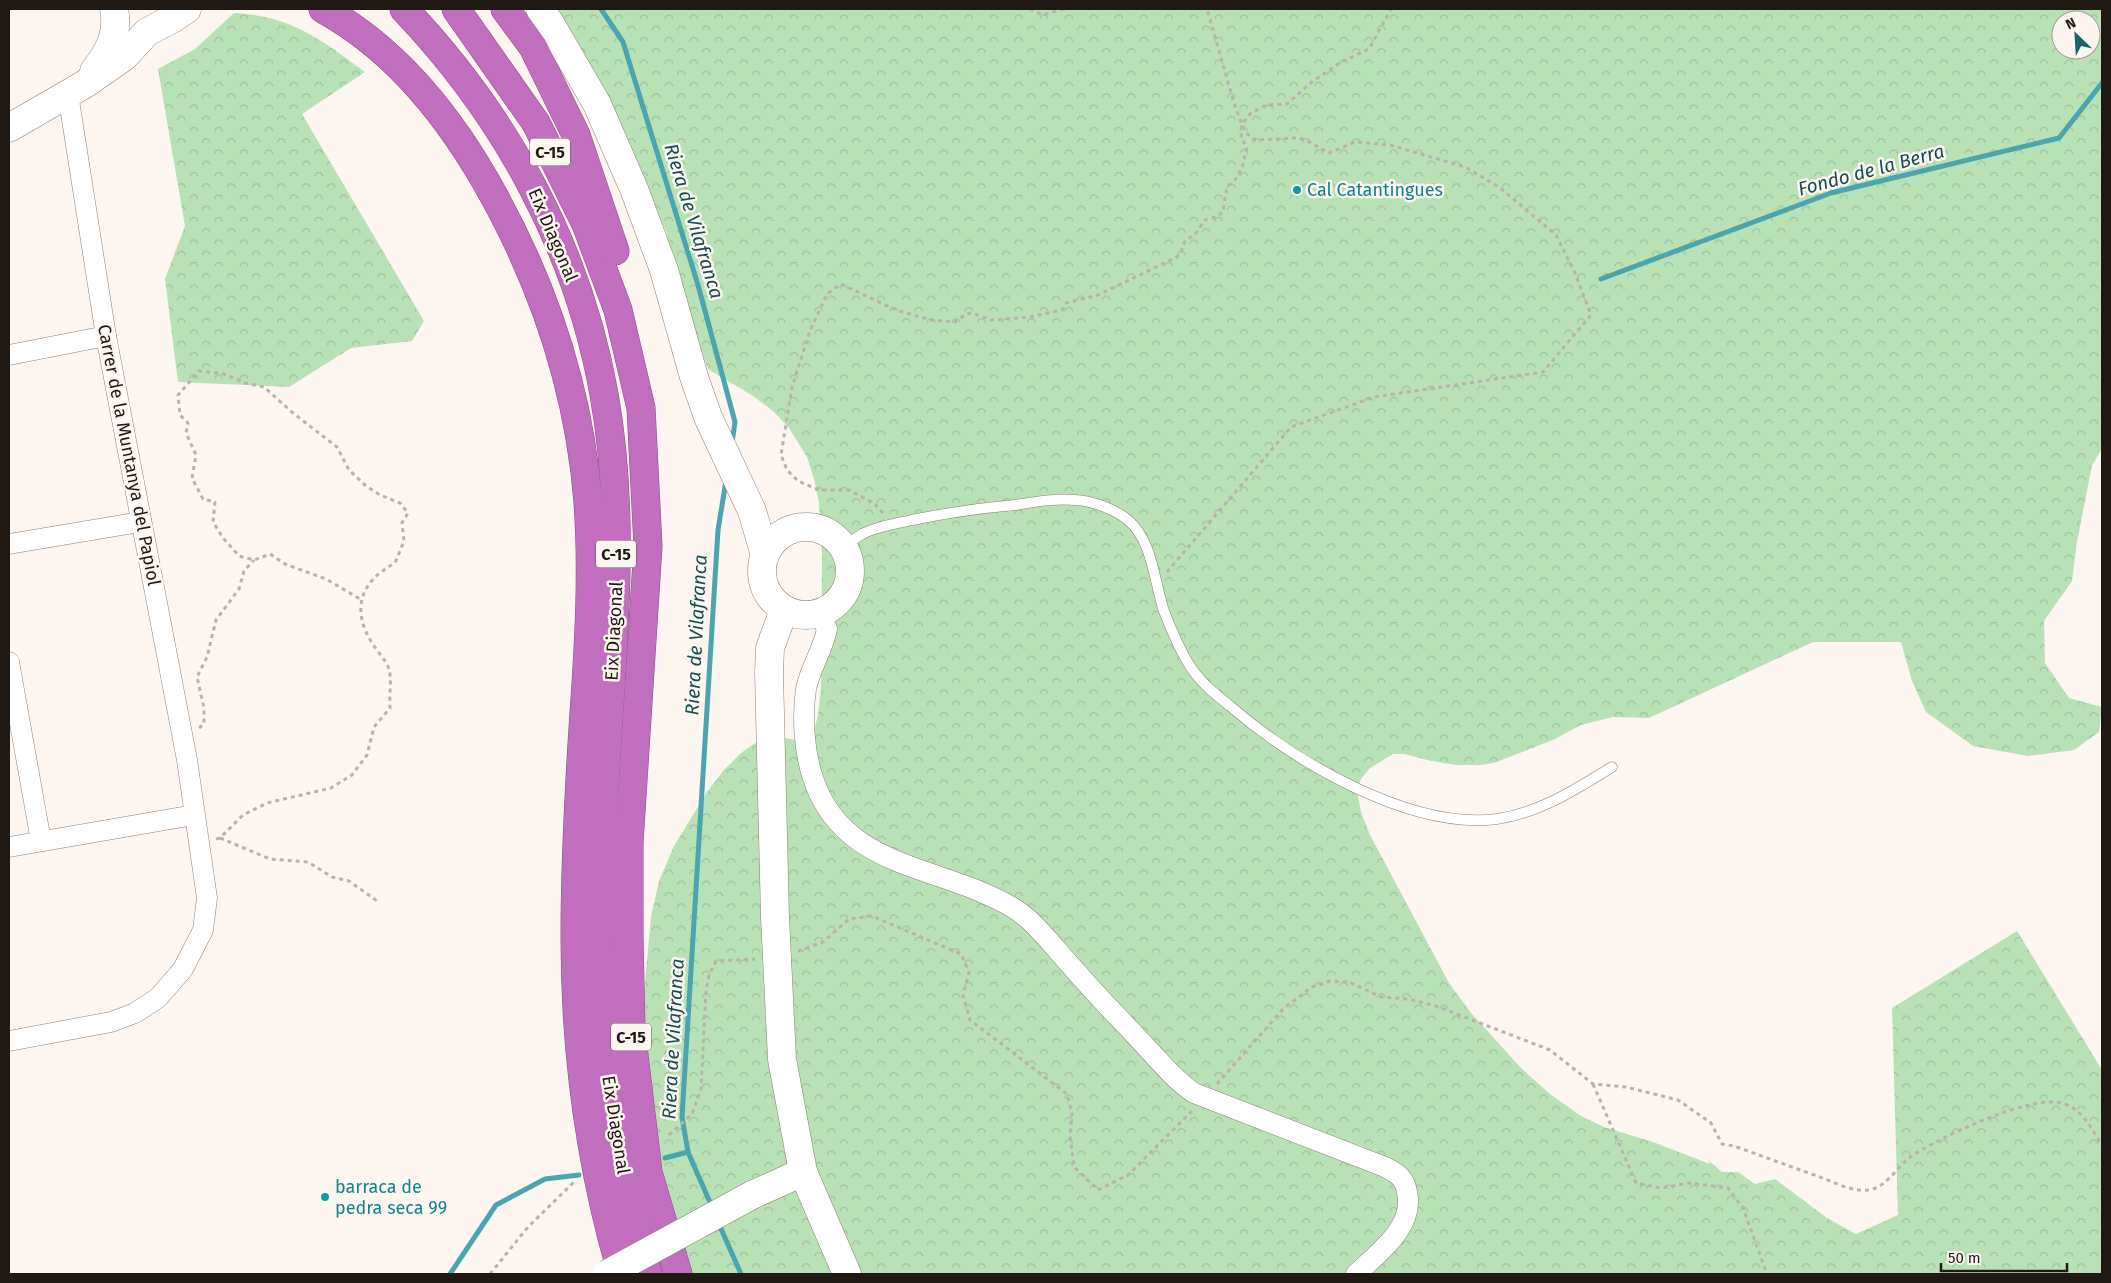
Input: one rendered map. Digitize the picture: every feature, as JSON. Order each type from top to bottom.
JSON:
[{"type":"highway","points":[[323,9],[369,39],[396,62],[425,92],[449,124],[486,182],[524,255],[544,303],[567,373],[583,459],[588,499],[590,549],[588,658],[576,858],[576,1007],[580,1062],[589,1128],[599,1186],[622,1274]]},
{"type":"highway","name":"Eix Diagonal","points":[[404,9],[426,31],[466,81],[505,137],[534,188],[560,244],[582,304],[604,397],[615,490],[616,585],[601,870],[600,934],[602,996],[606,1062],[614,1124],[632,1216],[648,1274]]},
{"type":"highway","name":"Eix Diagonal","points":[[456,9],[536,123],[586,224],[618,310],[641,408],[648,546],[629,842],[628,936],[631,1030],[648,1172],[678,1274]]},
{"type":"highway","points":[[505,9],[533,47],[576,135],[592,181],[634,307],[646,377],[641,408]]},
{"type":"street","points":[[77,89],[111,48],[116,26],[114,9]]},
{"type":"street","points":[[121,9],[130,16],[144,22],[158,23],[180,14]]},
{"type":"street","points":[[540,9],[550,23],[596,104],[634,189],[664,270],[694,377],[708,417],[752,510],[765,555],[762,578],[767,593],[784,610],[799,615],[819,614],[839,601],[846,588],[850,573],[848,558],[842,547],[832,536],[824,531],[809,527],[793,529],[779,536],[765,555]]},
{"type":"street","points":[[9,128],[77,89],[124,56],[147,32],[180,14]]},
{"type":"street","name":"Carrer de la Muntanya del Papiol","points":[[9,1041],[111,1022],[135,1013],[158,998],[183,969],[203,930],[207,898],[184,741],[140,522],[106,336],[77,89]]},
{"type":"street","points":[[9,355],[106,336]]},
{"type":"street","points":[[752,510],[793,529]]},
{"type":"street","points":[[9,544],[140,522]]},
{"type":"street","points":[[784,610],[770,648],[769,673],[777,959],[782,1059],[803,1172],[848,1274]]},
{"type":"street","points":[[819,614],[826,629],[821,652],[809,676],[806,689],[805,720],[809,762],[817,791],[825,808],[850,836],[874,851],[992,896],[1018,911],[1037,928],[1073,969],[1185,1087],[1204,1099],[1385,1167],[1400,1175],[1406,1187],[1408,1197],[1405,1219],[1386,1246],[1356,1274]]},
{"type":"street","points":[[9,662],[12,701],[41,841]]},
{"type":"street","points":[[9,847],[194,815]]},
{"type":"street","points":[[607,1274],[752,1195],[803,1172]]},
{"type":"lane","points":[[842,547],[863,534],[886,526],[978,509],[1076,500],[1105,507],[1128,520],[1144,540],[1164,611],[1191,668],[1207,687],[1252,725],[1330,775],[1374,797],[1422,812],[1462,820],[1496,819],[1530,812],[1572,792],[1612,767]]},
{"type":"path","points":[[1030,9],[1043,15],[1063,9]]},
{"type":"path","points":[[1157,584],[1291,427],[1374,397],[1543,372],[1591,315],[1575,273],[1556,235],[1499,187],[1465,167],[1390,145],[1355,142],[1329,153],[1306,140],[1297,138],[1255,140],[1248,136],[1234,103],[1207,9]]},
{"type":"path","points":[[886,526],[884,514],[875,504],[849,490],[818,490],[798,481],[787,470],[781,455],[792,387],[810,331],[827,294],[841,284],[896,310],[931,320],[955,322],[972,312],[991,320],[1030,317],[1062,310],[1066,303],[1098,295],[1177,256],[1182,252],[1185,241],[1196,232],[1205,220],[1216,217],[1223,212],[1227,188],[1235,180],[1242,168],[1246,147],[1241,138],[1242,124],[1250,114],[1259,107],[1266,105],[1287,104],[1313,81],[1334,67],[1368,49],[1391,9]]},
{"type":"path","points":[[199,845],[220,838],[243,815],[267,803],[331,788],[352,775],[367,754],[374,727],[390,708],[389,668],[360,620],[360,599],[380,571],[395,564],[404,541],[402,523],[408,513],[400,503],[380,495],[366,486],[349,470],[337,447],[293,413],[264,387],[245,383],[224,374],[199,371],[178,395],[180,415],[188,423],[186,433],[196,455],[192,478],[203,499],[215,502],[213,522],[223,538],[239,556],[254,560]]},
{"type":"path","points":[[184,741],[204,724],[204,708],[197,677],[207,657],[216,620],[239,589],[244,571],[254,560],[270,554],[285,564],[326,579],[360,599]]},
{"type":"path","points":[[220,838],[270,859],[308,862],[332,877],[349,881],[380,903]]},
{"type":"path","points":[[669,1135],[692,1114],[701,1089],[706,991],[709,975],[716,961],[777,959],[823,942],[849,919],[872,916],[961,954],[969,972],[963,995],[970,1020],[1067,1094],[1072,1113],[1070,1136],[1074,1167],[1098,1190],[1128,1175],[1204,1099],[1284,1008],[1312,988],[1330,981],[1349,982],[1381,997],[1408,999],[1436,1006],[1550,1050],[1593,1084],[1636,1183],[1661,1188],[1689,1183],[1728,1188],[1743,1208],[1767,1274]]},
{"type":"path","points":[[1593,1084],[1626,1087],[1678,1100],[1711,1123],[1722,1144],[1734,1146],[1847,1187],[1868,1190],[1885,1182],[1908,1159],[1926,1147],[1995,1116],[2028,1104],[2062,1103],[2078,1112],[2091,1126],[2102,1146]]},
{"type":"path","points":[[490,1274],[528,1227],[575,1181]]},
{"type":"green space","points":[[553,9],[2102,9],[2102,449],[2092,465],[2077,542],[2072,581],[2044,621],[2045,663],[2069,698],[2102,707],[2099,732],[2074,750],[2028,756],[1973,746],[1926,712],[1912,681],[1901,642],[1813,642],[1649,718],[1613,717],[1581,725],[1553,740],[1494,763],[1456,765],[1405,754],[1393,754],[1370,768],[1361,779],[1357,790],[1361,812],[1370,835],[1449,983],[1471,1013],[1522,1069],[1550,1094],[1581,1116],[1604,1127],[1653,1142],[1710,1164],[1708,1160],[1722,1172],[1738,1172],[1755,1184],[1775,1179],[1827,1218],[1856,1234],[1898,1215],[1892,1008],[2017,931],[2102,1070],[2102,1274],[667,1274],[643,1069],[644,993],[651,917],[659,881],[674,846],[707,792],[723,771],[741,753],[761,739],[773,736],[802,741],[811,736],[818,715],[821,688],[822,555],[819,503],[807,457],[789,428],[773,411],[753,396],[708,369],[681,293],[666,231]]},
{"type":"green space","points":[[234,13],[254,15],[289,24],[334,49],[365,72],[302,114],[424,321],[412,341],[351,348],[289,387],[178,382],[165,279],[185,226],[158,69],[195,49]]},
{"type":"waterway","name":"Riera de Vilafranca","points":[[601,9],[623,42],[698,285],[735,422],[732,443]]},
{"type":"waterway","name":"Fondo de la Berra","points":[[1601,279],[1831,193],[2059,138],[2102,83]]},
{"type":"waterway","name":"Riera de Vilafranca","points":[[712,1207],[688,1152],[682,1117],[718,530],[726,481]]},
{"type":"waterway","points":[[665,1158],[688,1152]]},
{"type":"waterway","points":[[450,1274],[496,1205],[545,1179],[579,1175]]},
{"type":"waterway","name":"Riera de Vilafranca","points":[[718,1222],[741,1274]]},
{"type":"place","name":"Cal Catantingues","points":[[1297,190]]},
{"type":"place","name":"barraca de pedra seca 99","points":[[325,1197]]}]
